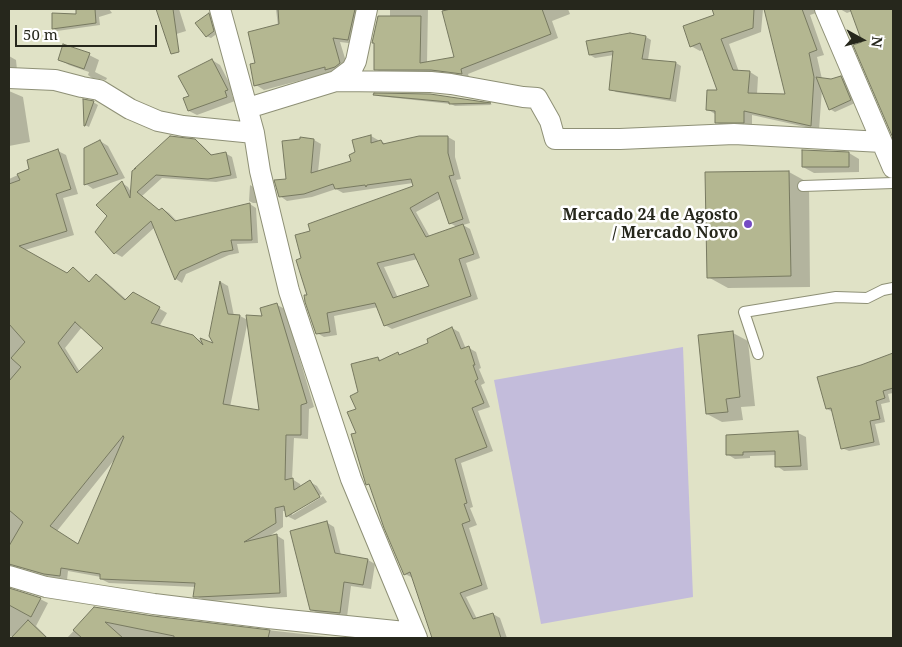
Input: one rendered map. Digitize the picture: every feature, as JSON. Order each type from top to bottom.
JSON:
[{"type":"street","points":[[9,576],[46,587],[154,604],[416,636],[351,480],[292,300],[260,171],[254,132],[220,9]]},
{"type":"street","points":[[336,81],[352,69],[356,61],[367,9]]},
{"type":"street","points":[[826,9],[893,168]]},
{"type":"street","points":[[9,78],[55,80],[99,90],[130,108],[158,121],[183,126],[254,132]]},
{"type":"street","points":[[248,108],[336,81],[431,82],[537,98],[550,120],[555,138],[620,139],[734,134],[882,142]]},
{"type":"lane","points":[[803,186],[893,183]]},
{"type":"lane","points":[[758,354],[744,312],[836,297],[867,298],[883,290],[893,288]]},
{"type":"shaded area","points":[[683,347],[693,597],[541,624],[494,380]]},
{"type":"building","points":[[76,9],[95,9],[96,23],[52,29],[52,13],[76,14]]},
{"type":"building","points":[[156,9],[173,9],[179,52],[171,54]]},
{"type":"building","points":[[278,9],[355,9],[348,40],[333,38],[340,63],[335,67],[325,70],[325,67],[254,86],[250,64],[255,63],[248,32],[279,24]]},
{"type":"building","points":[[451,9],[542,9],[551,34],[461,69],[462,74],[431,70],[374,70],[374,43],[372,43],[378,16],[421,16],[420,63],[454,57],[442,11]]},
{"type":"building","points":[[712,9],[754,9],[753,28],[721,39],[733,70],[750,71],[748,93],[785,94],[764,9],[802,9],[817,50],[809,53],[814,77],[811,126],[744,111],[744,123],[715,123],[715,111],[706,110],[707,90],[717,90],[700,43],[690,47],[683,26],[714,15]]},
{"type":"building","points":[[850,9],[893,9],[893,138],[853,45],[862,42]]},
{"type":"building","points":[[209,13],[214,31],[206,37],[195,23]]},
{"type":"building","points":[[630,33],[646,36],[642,59],[676,62],[670,99],[609,90],[613,51],[589,55],[586,41]]},
{"type":"building","points":[[63,44],[90,53],[84,69],[58,60]]},
{"type":"building","points":[[212,59],[228,90],[225,91],[227,97],[188,111],[183,98],[189,96],[178,76]]},
{"type":"building","points":[[841,76],[851,100],[829,110],[816,77],[831,79]]},
{"type":"building","points":[[374,93],[430,94],[491,103],[449,104],[449,102],[373,95]]},
{"type":"building","points":[[83,99],[94,101],[85,126],[84,126]]},
{"type":"building","points":[[371,135],[371,143],[381,140],[383,144],[419,136],[448,136],[448,153],[454,175],[449,176],[463,219],[449,224],[438,192],[410,208],[426,237],[463,224],[474,254],[459,259],[471,296],[384,326],[375,303],[327,313],[330,332],[316,334],[305,302],[304,295],[307,295],[296,260],[301,258],[295,235],[310,231],[308,224],[413,186],[411,179],[367,185],[366,187],[365,185],[335,189],[333,184],[304,194],[279,197],[274,180],[286,179],[282,141],[300,139],[300,137],[314,139],[311,173],[351,161],[349,155],[355,152],[352,140]],"holes":[[[414,254],[429,286],[393,298],[377,263]]]},
{"type":"building","points":[[170,136],[195,139],[211,155],[226,152],[231,175],[208,179],[156,175],[137,192],[159,210],[162,208],[175,221],[250,203],[252,240],[231,240],[233,250],[222,252],[180,271],[175,280],[151,221],[114,254],[95,232],[107,216],[96,205],[122,181],[130,198],[132,171]]},
{"type":"building","points":[[100,140],[118,174],[84,185],[84,148]]},
{"type":"building","points":[[58,149],[71,189],[56,194],[67,231],[19,246],[67,273],[73,267],[89,282],[96,274],[125,300],[133,292],[160,307],[151,323],[193,335],[203,345],[200,338],[213,343],[209,336],[220,281],[228,314],[240,315],[223,404],[259,410],[246,315],[262,316],[260,308],[277,303],[307,403],[301,405],[301,435],[286,435],[285,480],[293,478],[294,490],[310,480],[320,497],[286,517],[284,506],[275,508],[276,523],[244,542],[277,534],[280,593],[193,597],[195,583],[100,579],[100,574],[61,568],[60,576],[44,574],[9,564],[9,546],[23,522],[9,510],[9,381],[21,367],[11,358],[25,342],[9,324],[9,184],[20,180],[17,174],[29,169],[27,160]],"holes":[[[75,322],[103,348],[77,373],[58,343]],[[124,437],[78,544],[50,526]]]},
{"type":"building","points":[[802,150],[849,152],[849,167],[802,167]]},
{"type":"building","name":"Mercado 24 de Agosto / Mercado Novo","points":[[789,171],[791,276],[707,278],[705,172]]},
{"type":"building","points":[[452,327],[461,349],[469,346],[475,365],[473,365],[478,379],[475,381],[484,403],[472,408],[487,447],[455,459],[467,503],[464,504],[470,521],[462,524],[482,585],[460,593],[473,619],[493,613],[501,638],[432,638],[410,572],[404,575],[384,528],[369,484],[366,485],[351,434],[356,433],[347,412],[356,409],[350,396],[358,392],[351,364],[378,357],[379,361],[398,352],[399,355],[428,343],[427,339]]},
{"type":"building","points":[[733,331],[740,397],[726,399],[728,412],[706,414],[698,335]]},
{"type":"building","points":[[893,353],[893,388],[883,391],[885,398],[876,401],[880,419],[870,421],[874,442],[841,449],[831,408],[826,409],[817,377],[861,365]]},
{"type":"building","points":[[798,431],[801,466],[775,467],[775,451],[743,452],[743,455],[726,455],[726,435]]},
{"type":"building","points":[[327,521],[335,553],[368,559],[363,585],[344,582],[340,613],[310,610],[290,531]]},
{"type":"building","points":[[9,588],[41,598],[31,617],[9,605]]},
{"type":"building","points":[[94,607],[270,630],[268,638],[174,638],[174,636],[105,622],[123,638],[82,638],[73,630]]},
{"type":"building","points":[[28,620],[47,638],[11,638]]},
{"type":"place","name":"Mercado 24 de Agosto / Mercado Novo","points":[[748,224]]}]
